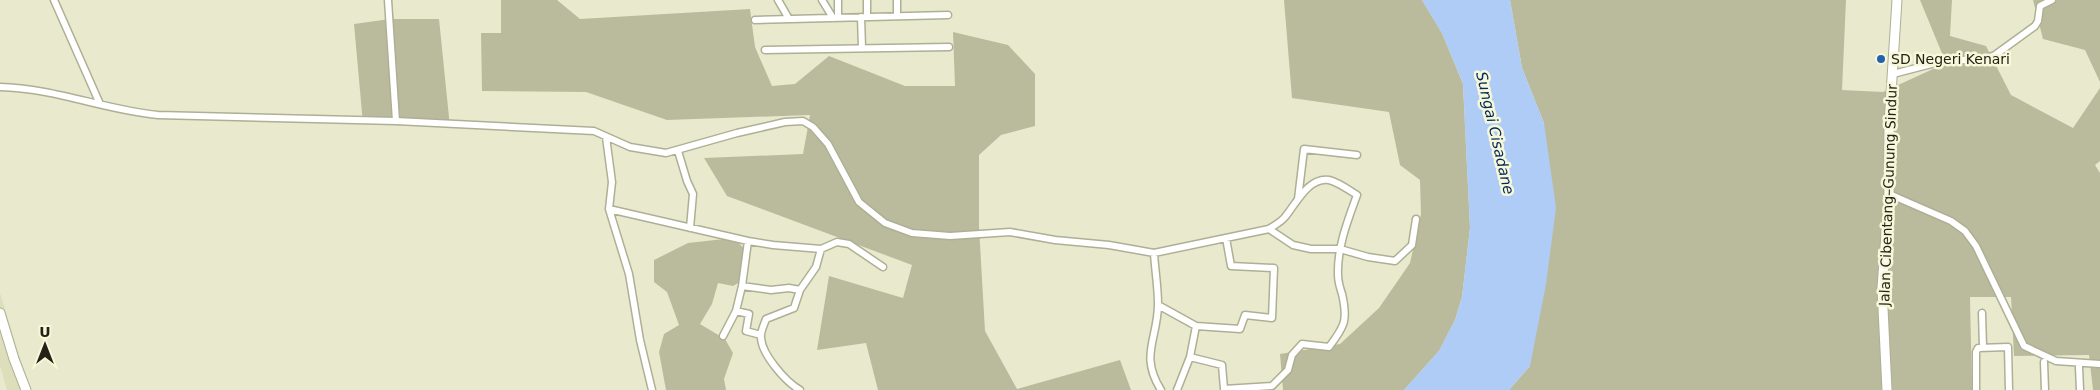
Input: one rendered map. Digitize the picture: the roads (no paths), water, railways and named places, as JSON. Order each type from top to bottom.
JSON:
[{"type":"street","points":[[54,0],[100,104]]},
{"type":"street","points":[[388,0],[396,121]]},
{"type":"street","points":[[778,0],[789,19]]},
{"type":"street","points":[[822,0],[836,18]]},
{"type":"street","points":[[836,18],[838,0]]},
{"type":"street","points":[[862,48],[867,0]]},
{"type":"street","points":[[897,0],[897,16]]},
{"type":"street","name":"Jalan Cibentang–Gunung Sindur","points":[[1887,390],[1882,288],[1889,194],[1889,125],[1898,0]]},
{"type":"street","points":[[1893,74],[1944,61],[1985,59],[1995,55],[2035,26],[2038,21],[2039,3],[2052,0]]},
{"type":"street","points":[[755,20],[948,15]]},
{"type":"street","points":[[765,50],[948,47]]},
{"type":"street","points":[[0,87],[24,87],[138,113],[158,115],[396,121],[594,131],[630,147],[666,154],[737,133],[785,122],[803,121],[813,127],[828,144],[859,202],[885,223],[899,229],[950,236],[1010,232],[1055,240],[1110,245],[1154,253],[1269,229],[1283,219],[1312,184],[1325,180],[1331,181],[1357,195],[1340,249],[1338,275],[1346,314],[1339,334],[1329,347],[1302,344],[1292,355],[1288,370],[1272,386],[1224,389],[1222,364],[1190,357]]},
{"type":"street","points":[[606,136],[612,182],[609,209],[630,274],[640,340],[652,390]]},
{"type":"street","points":[[1298,200],[1304,149],[1358,155]]},
{"type":"street","points":[[678,151],[693,194],[690,228]]},
{"type":"street","points":[[1889,194],[1951,221],[1965,231],[1976,246],[2024,346],[2056,361],[2100,364]]},
{"type":"street","points":[[609,209],[748,241],[821,249],[837,242],[849,244],[883,267]]},
{"type":"street","points":[[1269,229],[1293,245],[1311,249],[1340,249],[1368,257],[1395,261],[1412,245],[1416,220]]},
{"type":"street","points":[[1158,304],[1196,326],[1240,329],[1245,315],[1272,318],[1274,268],[1231,266],[1226,238]]},
{"type":"street","points":[[724,336],[736,311],[742,286],[748,241]]},
{"type":"street","points":[[800,390],[779,373],[762,343],[760,335],[766,319],[794,308],[800,290],[816,267],[821,249]]},
{"type":"street","points":[[1154,253],[1158,304],[1148,359],[1153,378],[1160,390]]},
{"type":"street","points":[[742,286],[771,290],[789,288],[800,290]]},
{"type":"street","points":[[736,311],[748,314],[746,331],[760,335]]},
{"type":"street","points":[[0,313],[26,390]]},
{"type":"street","points":[[1982,313],[1984,347]]},
{"type":"street","points":[[1177,390],[1190,357],[1196,326]]},
{"type":"street","points":[[1976,390],[1976,352],[1978,348],[1984,347],[2008,347],[2009,390]]},
{"type":"street","points":[[2044,362],[2045,390]]},
{"type":"street","points":[[2079,367],[2080,390]]},
{"type":"water","name":"Sungai Cisadane","points":[[1422,0],[1510,0],[1522,68],[1544,123],[1556,208],[1546,284],[1530,366],[1509,390],[1404,390],[1439,351],[1455,320],[1462,297],[1470,228],[1463,84],[1442,33]]},
{"type":"place","name":"SD Negeri Kenari","points":[[1881,59]]}]
